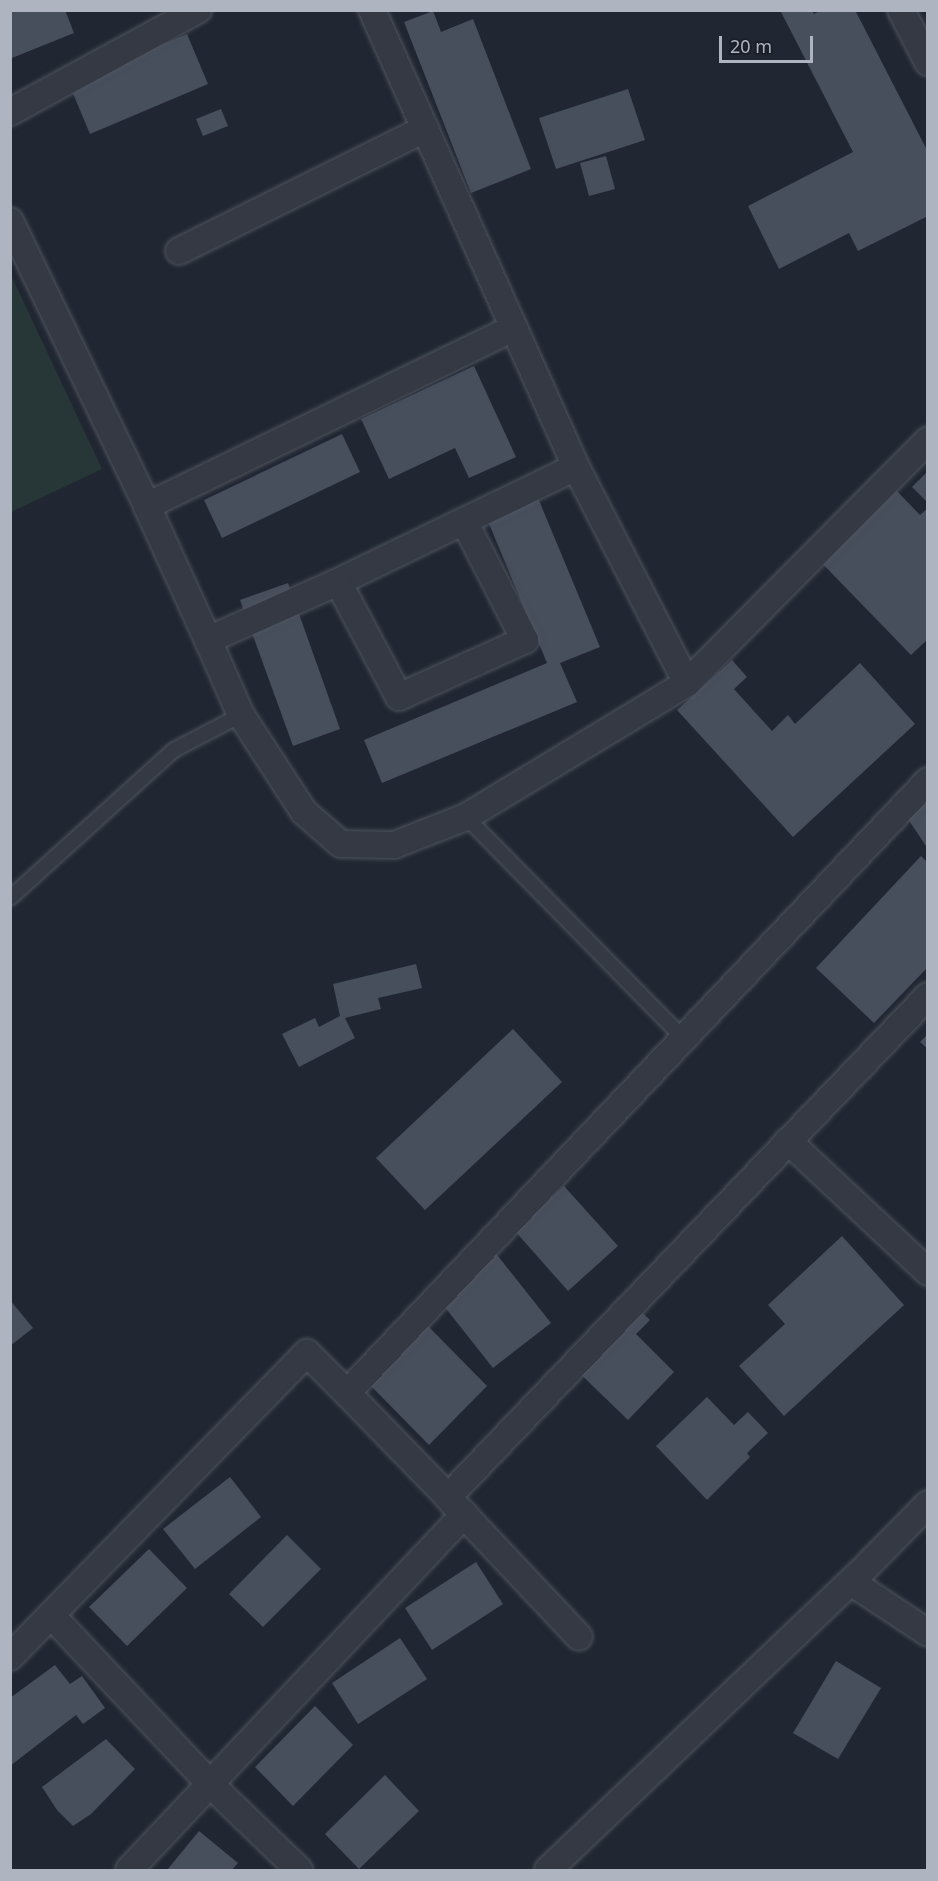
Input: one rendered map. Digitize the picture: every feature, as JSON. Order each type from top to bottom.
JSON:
[{"type":"street","points":[[10,112],[198,10]]},
{"type":"street","points":[[372,10],[576,467],[687,683]]},
{"type":"street","points":[[901,10],[927,63]]},
{"type":"street","points":[[179,251],[425,129]]},
{"type":"street","points":[[10,221],[147,506],[241,715],[304,812],[341,844],[394,846],[466,817],[687,683],[927,440]]},
{"type":"street","points":[[147,506],[514,328]]},
{"type":"street","points":[[208,640],[338,582],[576,467]]},
{"type":"street","points":[[338,582],[399,698],[525,640],[464,521]]},
{"type":"street","points":[[346,1393],[927,781]]},
{"type":"street","points":[[129,1870],[210,1784],[456,1506],[789,1141],[927,996]]},
{"type":"street","points":[[789,1141],[927,1272]]},
{"type":"street","points":[[10,1657],[307,1353],[579,1637]]},
{"type":"street","points":[[549,1870],[851,1582],[927,1504]]},
{"type":"street","points":[[851,1582],[927,1633]]},
{"type":"street","points":[[51,1615],[210,1784],[299,1870]]},
{"type":"lane","points":[[10,898],[174,750],[241,715]]},
{"type":"lane","points":[[466,817],[683,1038]]},
{"type":"shaded area","points":[[10,273],[102,469],[11,512],[10,512]]},
{"type":"building","points":[[10,10],[65,10],[74,33],[12,58]]},
{"type":"building","points":[[780,10],[812,10],[814,14],[821,10],[855,10],[928,152],[928,216],[858,251],[849,233],[779,269],[748,206],[853,152]]},
{"type":"building","points":[[433,11],[441,32],[473,19],[531,169],[471,193],[404,22]]},
{"type":"building","points":[[187,34],[208,84],[90,134],[69,84]]},
{"type":"building","points":[[628,89],[645,140],[556,169],[539,118]]},
{"type":"building","points":[[221,109],[228,126],[203,136],[196,119]]},
{"type":"building","points":[[606,156],[615,189],[589,196],[580,163]]},
{"type":"building","points":[[474,366],[516,457],[469,478],[455,448],[389,479],[361,419]]},
{"type":"building","points":[[342,434],[360,472],[222,538],[204,500]]},
{"type":"building","points":[[928,471],[928,503],[912,487]]},
{"type":"building","points":[[533,486],[600,647],[560,663],[577,702],[382,783],[364,740],[547,663],[482,507]]},
{"type":"building","points":[[894,488],[920,515],[928,508],[928,639],[911,655],[815,556]]},
{"type":"building","points":[[288,583],[340,729],[293,746],[240,600]]},
{"type":"building","points":[[732,660],[747,677],[734,689],[772,731],[788,715],[795,724],[860,663],[915,724],[793,837],[677,710]]},
{"type":"building","points":[[928,776],[928,849],[894,798]]},
{"type":"building","points":[[921,856],[928,863],[928,967],[874,1023],[816,968]]},
{"type":"building","points":[[416,964],[422,988],[378,998],[381,1009],[345,1018],[355,1038],[299,1067],[282,1034],[315,1018],[319,1027],[340,1016],[333,984]]},
{"type":"building","points":[[513,1029],[562,1082],[425,1210],[376,1158]]},
{"type":"building","points":[[928,1034],[928,1049],[920,1042]]},
{"type":"building","points":[[564,1186],[618,1246],[568,1291],[514,1230]]},
{"type":"building","points":[[842,1236],[904,1305],[784,1416],[739,1366],[785,1324],[768,1305]]},
{"type":"building","points":[[494,1251],[551,1323],[493,1368],[436,1296]]},
{"type":"building","points":[[628,1299],[650,1320],[636,1334],[674,1372],[628,1420],[568,1362]]},
{"type":"building","points":[[10,1300],[33,1328],[10,1346]]},
{"type":"building","points":[[427,1325],[487,1386],[429,1445],[369,1384]]},
{"type":"building","points":[[707,1397],[734,1425],[748,1412],[768,1433],[747,1453],[750,1457],[707,1500],[656,1446]]},
{"type":"building","points":[[230,1477],[261,1517],[195,1569],[163,1529]]},
{"type":"building","points":[[287,1535],[321,1569],[263,1627],[229,1594]]},
{"type":"building","points":[[149,1549],[187,1588],[127,1646],[89,1607]]},
{"type":"building","points":[[476,1562],[503,1604],[432,1650],[405,1608]]},
{"type":"building","points":[[400,1638],[427,1679],[358,1724],[332,1683]]},
{"type":"building","points":[[836,1661],[881,1688],[838,1759],[793,1733]]},
{"type":"building","points":[[55,1665],[70,1684],[82,1676],[105,1708],[83,1724],[76,1715],[10,1766],[10,1698]]},
{"type":"building","points":[[315,1706],[353,1745],[293,1806],[255,1767]]},
{"type":"building","points":[[106,1739],[135,1769],[91,1814],[73,1826],[57,1810],[42,1787]]},
{"type":"building","points":[[385,1775],[419,1811],[359,1869],[325,1834]]},
{"type":"building","points":[[199,1831],[238,1863],[232,1870],[167,1870]]}]
